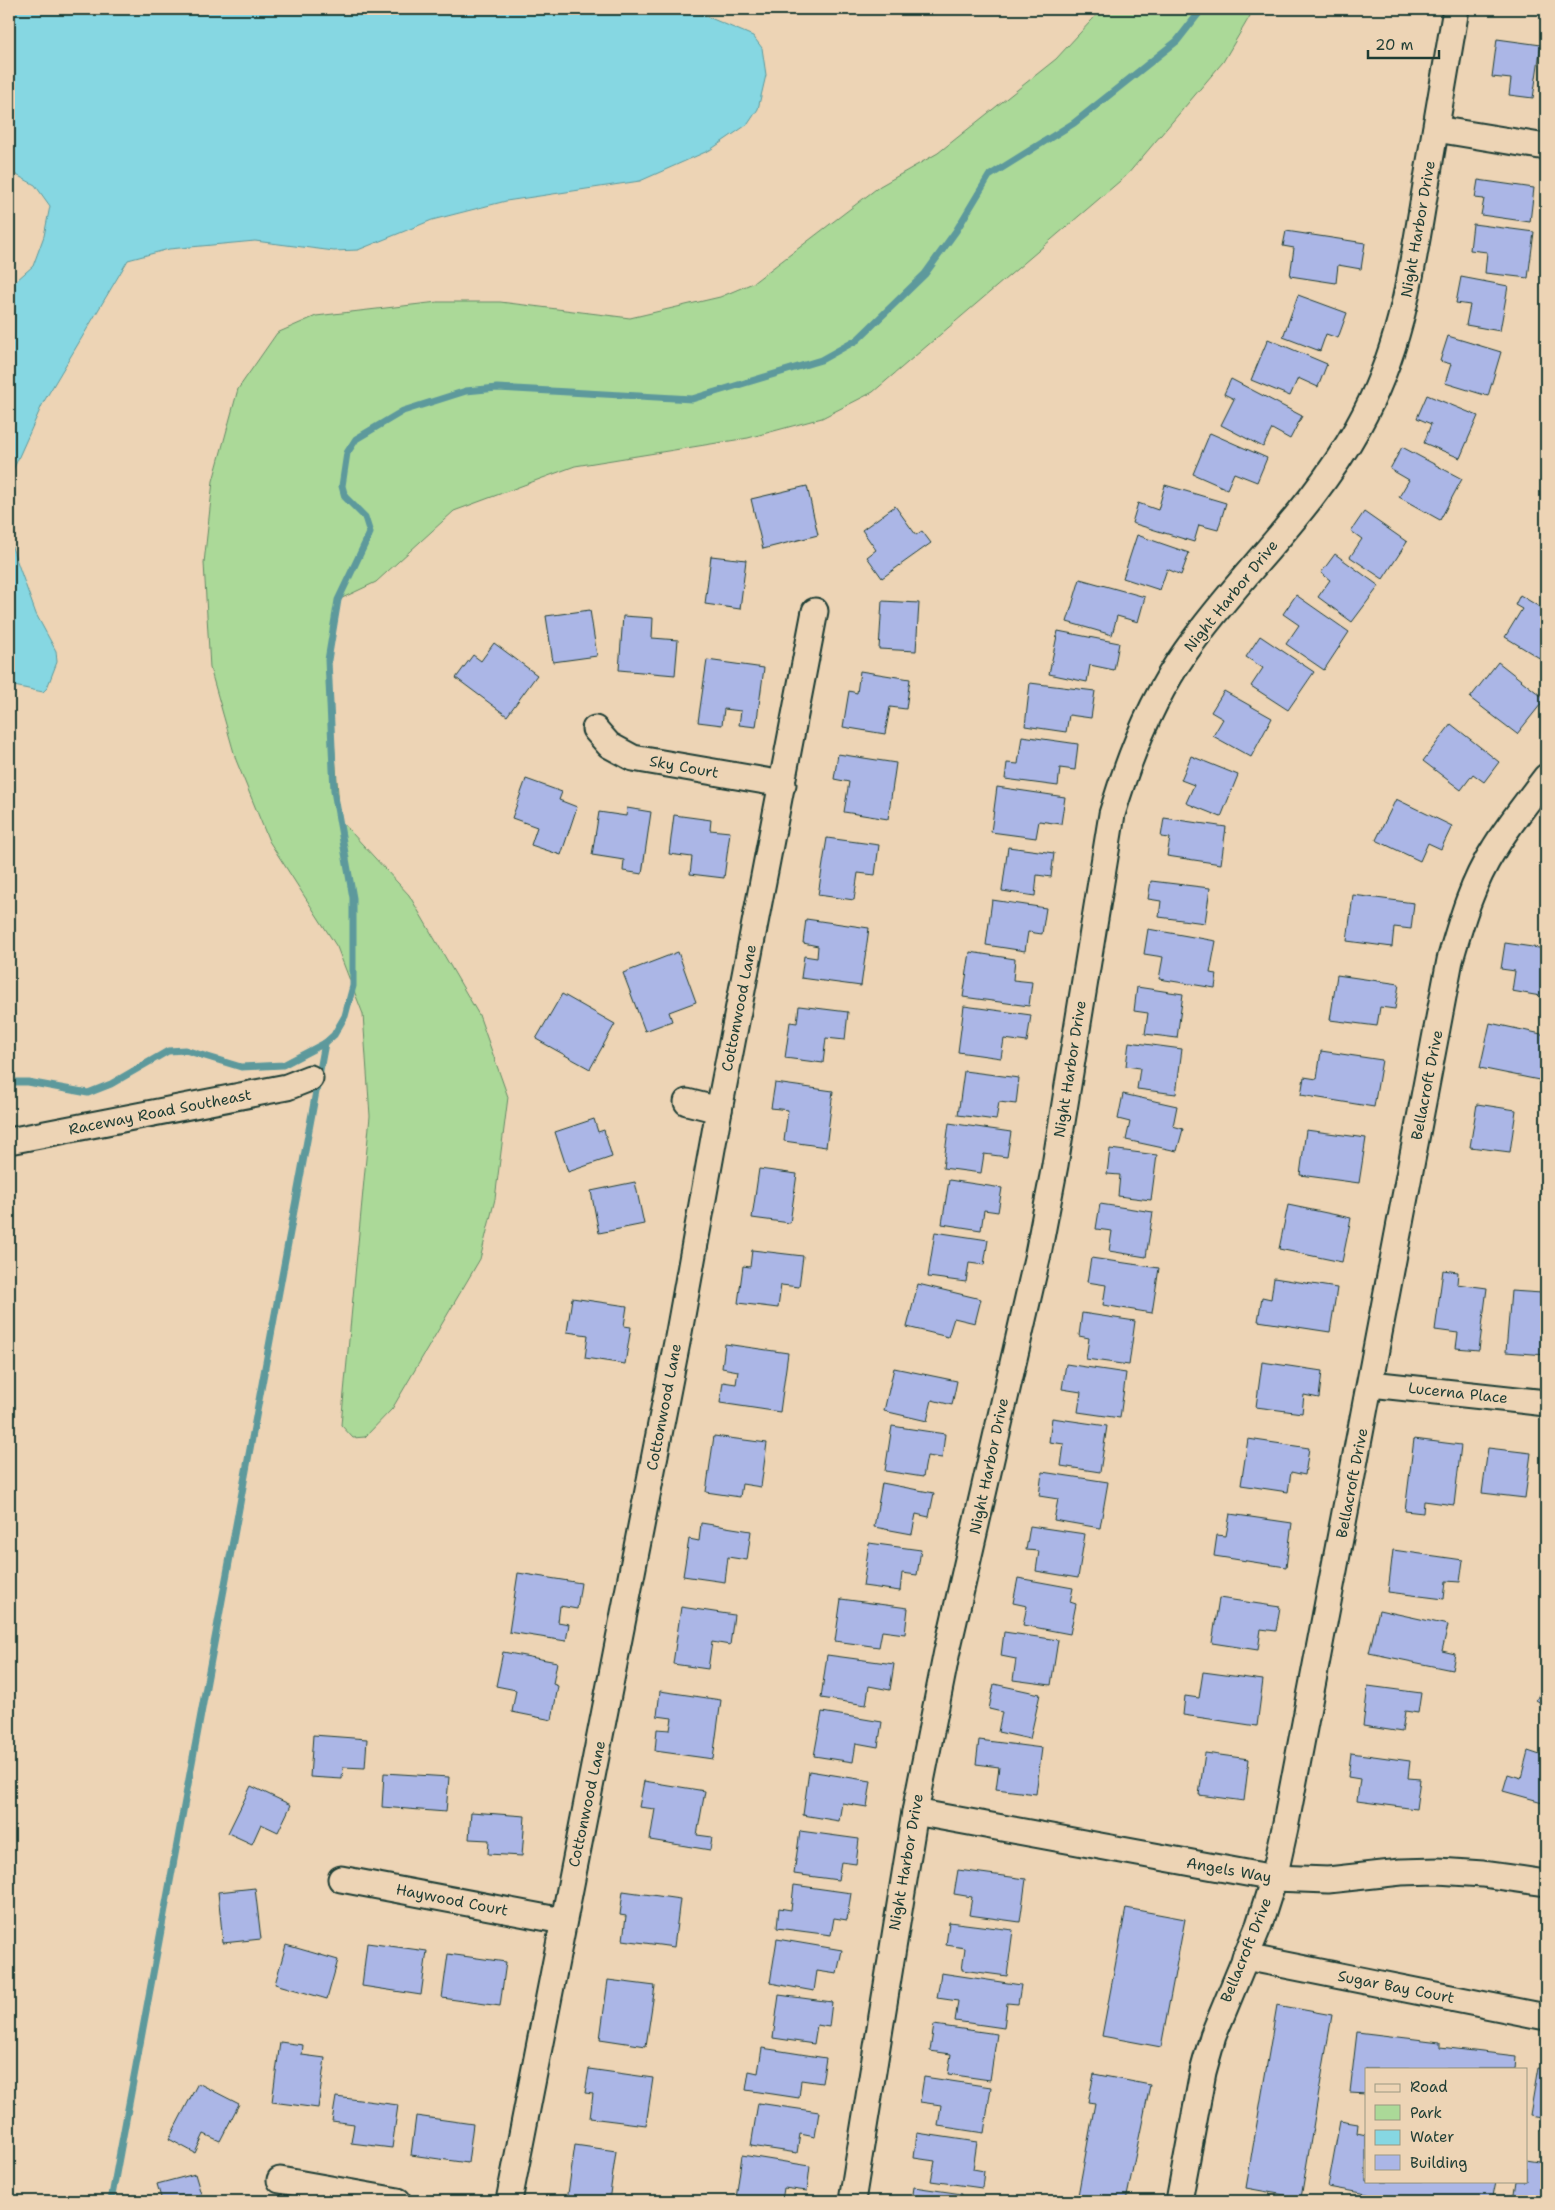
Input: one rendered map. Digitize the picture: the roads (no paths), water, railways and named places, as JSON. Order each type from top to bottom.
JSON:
[{"type":"street","name":"Night Harbor Drive","points":[[852,2201],[914,1812],[947,1651],[1038,1254],[1055,1165],[1103,860],[1112,814],[1124,771],[1161,691],[1184,653],[1240,581],[1293,522],[1328,477],[1358,427],[1393,350],[1408,294],[1456,9]]},
{"type":"street","points":[[1436,129],[1546,147]]},
{"type":"street","name":"Cottonwood Lane","points":[[509,2201],[670,1381],[719,1110],[815,611]]},
{"type":"street","name":"Sky Court","points":[[595,729],[609,745],[634,758],[783,784]]},
{"type":"street","name":"Bellacroft Drive","points":[[1179,2201],[1208,2054],[1224,2004],[1259,1924],[1274,1878],[1286,1828],[1450,960],[1462,917],[1493,850],[1546,777]]},
{"type":"street","name":"Raceway Road Southeast","points":[[9,1141],[287,1087],[310,1078]]},
{"type":"street","points":[[687,1102],[719,1110]]},
{"type":"street","name":"Lucerna Place","points":[[1371,1384],[1546,1403]]},
{"type":"street","name":"Angels Way","points":[[914,1812],[1274,1878],[1328,1880],[1401,1872],[1438,1871],[1483,1874],[1546,1883]]},
{"type":"street","name":"Haywood Court","points":[[341,1879],[563,1921]]},
{"type":"street","name":"Sugar Bay Court","points":[[1246,1957],[1546,2017]]},
{"type":"street","points":[[280,2180],[398,2201]]},
{"type":"water","points":[[9,9],[689,9],[753,36],[762,48],[766,75],[758,109],[748,124],[710,150],[640,181],[506,201],[432,220],[358,250],[334,251],[255,241],[169,249],[128,260],[43,403],[9,479],[9,287],[33,266],[44,236],[50,206],[35,185],[9,171]]},
{"type":"water","points":[[9,539],[36,614],[56,651],[57,662],[47,688],[43,692],[9,685]]},
{"type":"waterway","points":[[9,1082],[28,1082],[88,1093],[111,1084],[168,1051],[185,1050],[241,1067],[283,1065],[325,1043],[334,1035],[345,1016],[353,986],[353,898],[334,791],[328,660],[338,600],[370,533],[365,517],[345,497],[342,486],[347,453],[356,439],[403,411],[466,391],[497,388],[692,399],[821,360],[857,340],[925,274],[956,231],[989,176],[1074,123],[1177,41],[1202,9]]},
{"type":"waterway","points":[[111,2201],[325,1043]]}]
